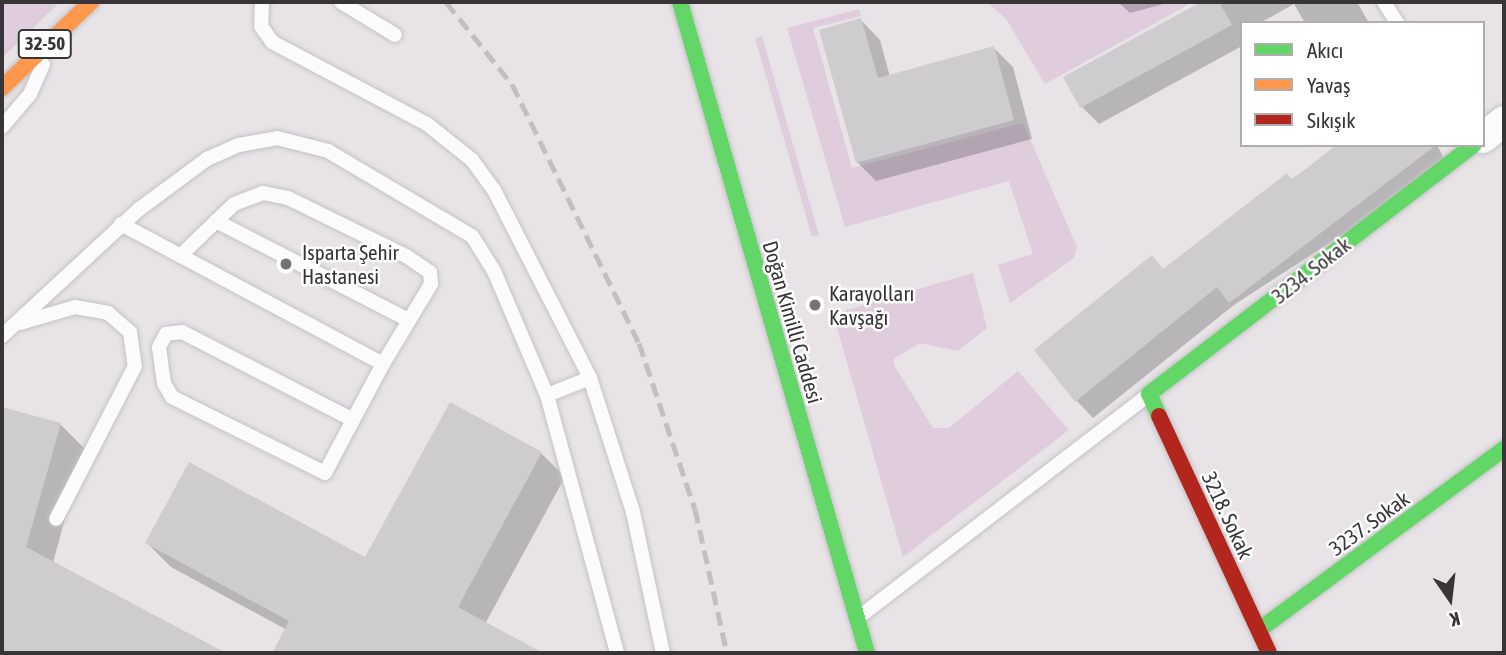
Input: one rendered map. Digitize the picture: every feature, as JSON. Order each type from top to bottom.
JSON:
[{"type":"street","name":"32-50","points":[[2,88],[91,2]]},
{"type":"street","name":"Doğan Kimilli Caddesi","points":[[680,2],[867,653]]},
{"type":"street","points":[[1485,136],[1504,121]]},
{"type":"street","name":"3234. Sokak","points":[[1149,394],[1471,147]]},
{"type":"street","name":"3218. Sokak","points":[[1149,394],[1269,653]]},
{"type":"street","name":"3237. Sokak","points":[[1259,630],[1504,449]]},
{"type":"lane","points":[[262,2],[261,26],[272,42],[427,124],[472,160],[494,190],[590,378],[633,512],[663,653]]},
{"type":"lane","points":[[341,2],[395,35]]},
{"type":"lane","points":[[1384,2],[1396,21]]},
{"type":"lane","points":[[2,127],[34,88],[55,34]]},
{"type":"lane","points":[[6,332],[121,225],[185,173],[239,145],[277,138],[328,150],[472,236],[513,309],[547,395],[617,653]]},
{"type":"lane","points":[[180,256],[234,204],[263,193],[288,198],[406,256],[430,272],[431,284],[383,364],[353,421],[325,473],[172,397],[164,383],[159,347],[166,334],[190,335],[353,421]]},
{"type":"lane","points":[[216,221],[409,320]]},
{"type":"lane","points":[[121,225],[383,364]]},
{"type":"lane","points":[[6,332],[46,313],[75,307],[108,313],[130,332],[135,366],[56,519]]},
{"type":"lane","points":[[547,395],[590,378]]},
{"type":"lane","points":[[857,619],[1149,394]]},
{"type":"shaded area","points":[[7,2],[60,2],[2,58],[2,6]]},
{"type":"shaded area","points":[[987,2],[1193,2],[1045,84],[1006,19]]},
{"type":"shaded area","points":[[859,9],[861,16],[813,28],[852,168],[1023,123],[1077,247],[1074,258],[1010,303],[998,265],[1033,254],[1009,181],[845,227],[787,28]]},
{"type":"shaded area","points":[[762,36],[819,235],[812,237],[755,38]]},
{"type":"shaded area","points":[[973,273],[987,328],[958,351],[920,343],[894,359],[894,365],[933,428],[949,428],[1018,371],[1069,430],[903,557],[833,314]]},
{"type":"building","points":[[1201,2],[1219,2],[1232,25],[1080,108],[1063,77]]},
{"type":"building","points":[[861,18],[878,78],[994,46],[1014,120],[856,163],[819,30]]},
{"type":"building","points":[[1333,147],[1433,147],[1229,303],[1217,287],[1075,402],[1034,350],[1152,255],[1163,269],[1287,173],[1292,180]]},
{"type":"building","points":[[450,402],[542,452],[458,607],[543,653],[272,653],[289,621],[145,543],[189,462],[365,557]]},
{"type":"building","points":[[2,407],[61,423],[26,547],[226,653],[2,653]]},
{"type":"railway","points":[[446,2],[512,84],[639,343],[695,509],[727,653]]},
{"type":"traffic: fast","points":[[680,2],[867,653]]},
{"type":"traffic: fast","points":[[1159,416],[1149,394],[1471,147]]},
{"type":"traffic: fast","points":[[1259,630],[1504,449]]},
{"type":"traffic: slow","points":[[2,88],[91,2]]},
{"type":"traffic: jam","points":[[1159,416],[1269,653]]},
{"type":"place","name":"Isparta Şehir Hastanesi","points":[[286,264]]},
{"type":"place","name":"Karayolları Kavşağı","points":[[815,305]]}]
